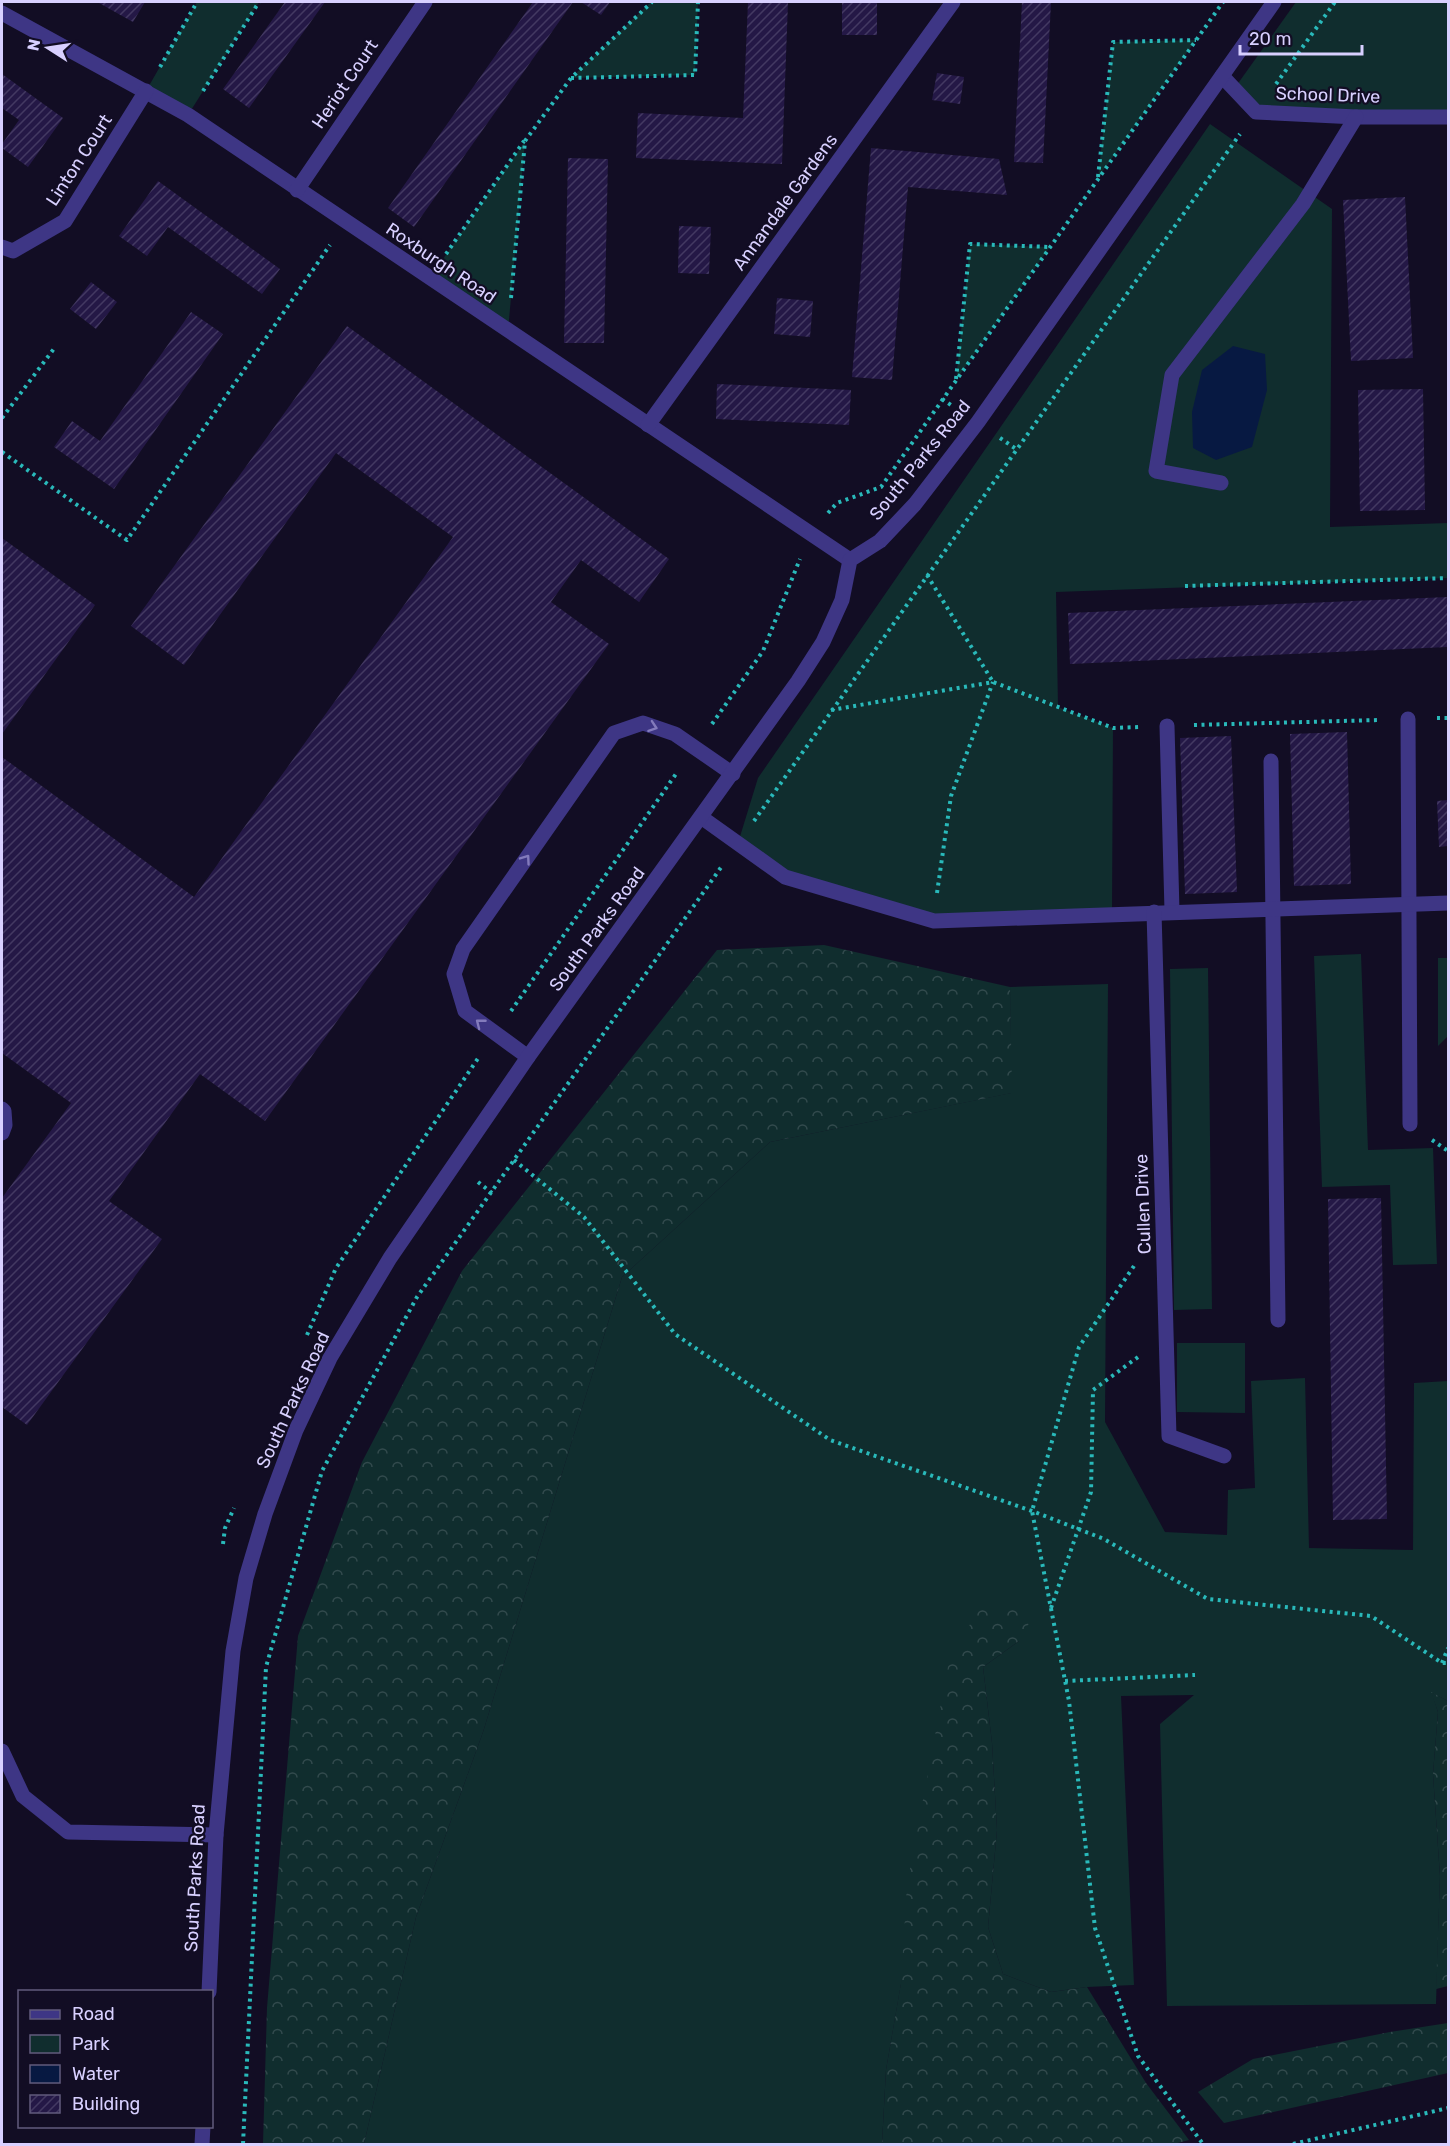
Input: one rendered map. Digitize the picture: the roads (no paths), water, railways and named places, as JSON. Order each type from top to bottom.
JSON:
[{"type":"street","name":"Heriot Court","points":[[297,189],[425,2]]},
{"type":"street","name":"Annandale Gardens","points":[[648,425],[953,2]]},
{"type":"street","name":"South Parks Road","points":[[209,1990],[216,1835],[233,1651],[246,1578],[265,1514],[296,1430],[330,1358],[390,1258],[528,1057],[798,681],[823,642],[842,600],[850,560],[880,541],[929,486],[984,412],[1274,2]]},
{"type":"street","name":"Roxburgh Road","points":[[5,10],[188,115],[850,560]]},
{"type":"street","name":"School Drive","points":[[1222,76],[1256,112],[1356,117],[1449,117]]},
{"type":"street","name":"Linton Court","points":[[2,247],[13,251],[65,221],[146,91]]},
{"type":"street","points":[[1221,483],[1156,471],[1172,375],[1303,204],[1356,117]]},
{"type":"street","points":[[1408,719],[1410,1124]]},
{"type":"street","points":[[528,1057],[465,1011],[454,974],[463,949],[614,732],[643,723],[675,734],[733,774]]},
{"type":"street","points":[[1167,726],[1172,912]]},
{"type":"street","points":[[1271,761],[1278,1320]]},
{"type":"street","points":[[701,816],[785,877],[934,921],[1449,903]]},
{"type":"street","name":"Cullen Drive","points":[[1154,912],[1169,1436],[1224,1456]]},
{"type":"street","points":[[2,1110],[5,1125],[2,1133]]},
{"type":"street","points":[[2,1751],[23,1796],[68,1832],[216,1835]]},
{"type":"street","points":[[202,2128],[202,2145]]},
{"type":"water","points":[[1233,346],[1265,354],[1267,390],[1252,447],[1216,460],[1193,448],[1192,412],[1202,370]]}]
